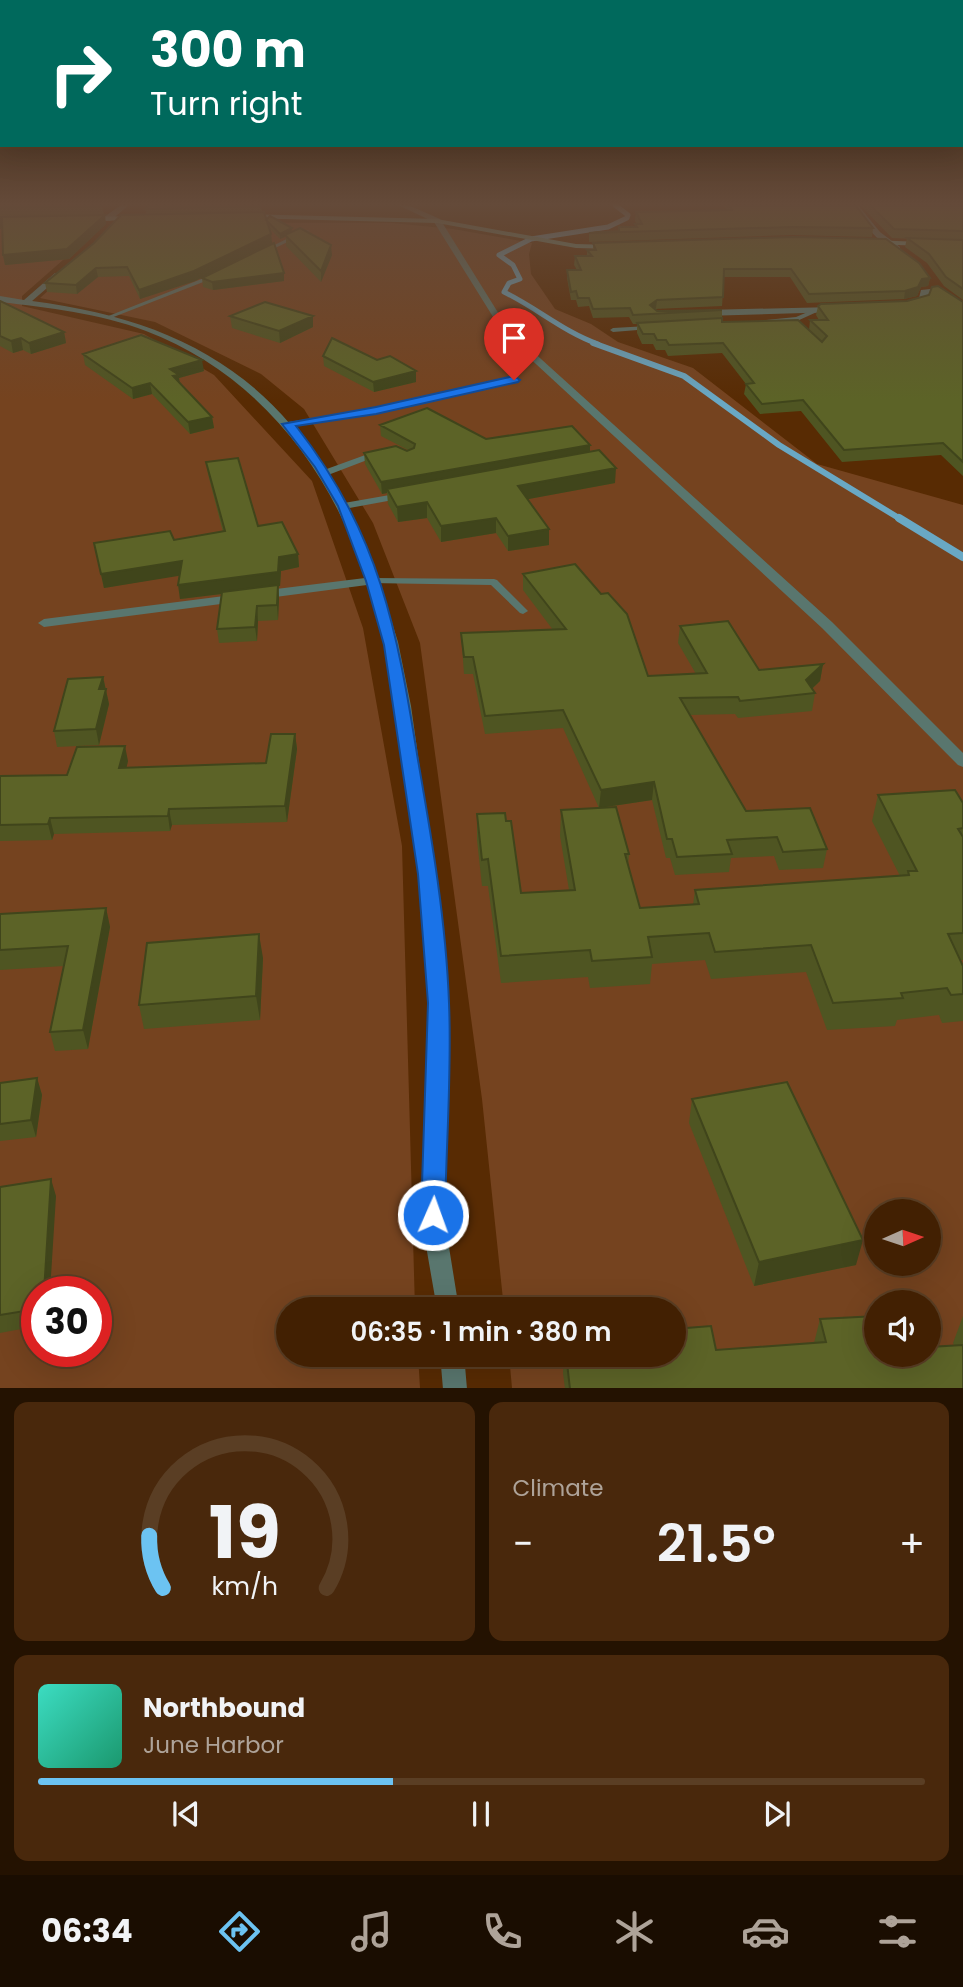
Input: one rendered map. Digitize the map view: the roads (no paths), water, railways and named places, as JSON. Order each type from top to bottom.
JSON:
[{"type":"street","points":[[27,301],[64,270]]},
{"type":"street","points":[[468,270],[499,320],[527,351],[827,625],[963,762]]},
{"type":"street","points":[[904,304],[923,300],[924,292],[940,289]]},
{"type":"street","points":[[0,299],[27,301],[109,317],[185,345],[220,365],[249,385],[288,424],[325,474],[344,506],[373,581],[392,645],[428,874],[439,1003],[433,1215],[446,1297]]},
{"type":"street","points":[[696,313],[846,309]]},
{"type":"street","points":[[325,474],[395,451],[374,440]]},
{"type":"street","points":[[44,623],[373,581]]},
{"type":"street","points":[[453,1367],[455,1388]]},
{"type":"lane","points":[[109,317],[222,272]]},
{"type":"lane","points":[[761,322],[797,319],[817,310]]},
{"type":"lane","points":[[797,319],[803,332]]},
{"type":"lane","points":[[613,330],[661,327]]},
{"type":"lane","points":[[288,424],[376,411],[514,380]]},
{"type":"lane","points":[[344,506],[410,494]]},
{"type":"lane","points":[[373,581],[494,582],[523,611]]},
{"type":"waterway","points":[[515,270],[520,279],[509,283],[504,292],[598,344]]},
{"type":"waterway","points":[[593,343],[684,376],[779,445],[902,520]]},
{"type":"waterway","points":[[899,518],[963,557]]}]
